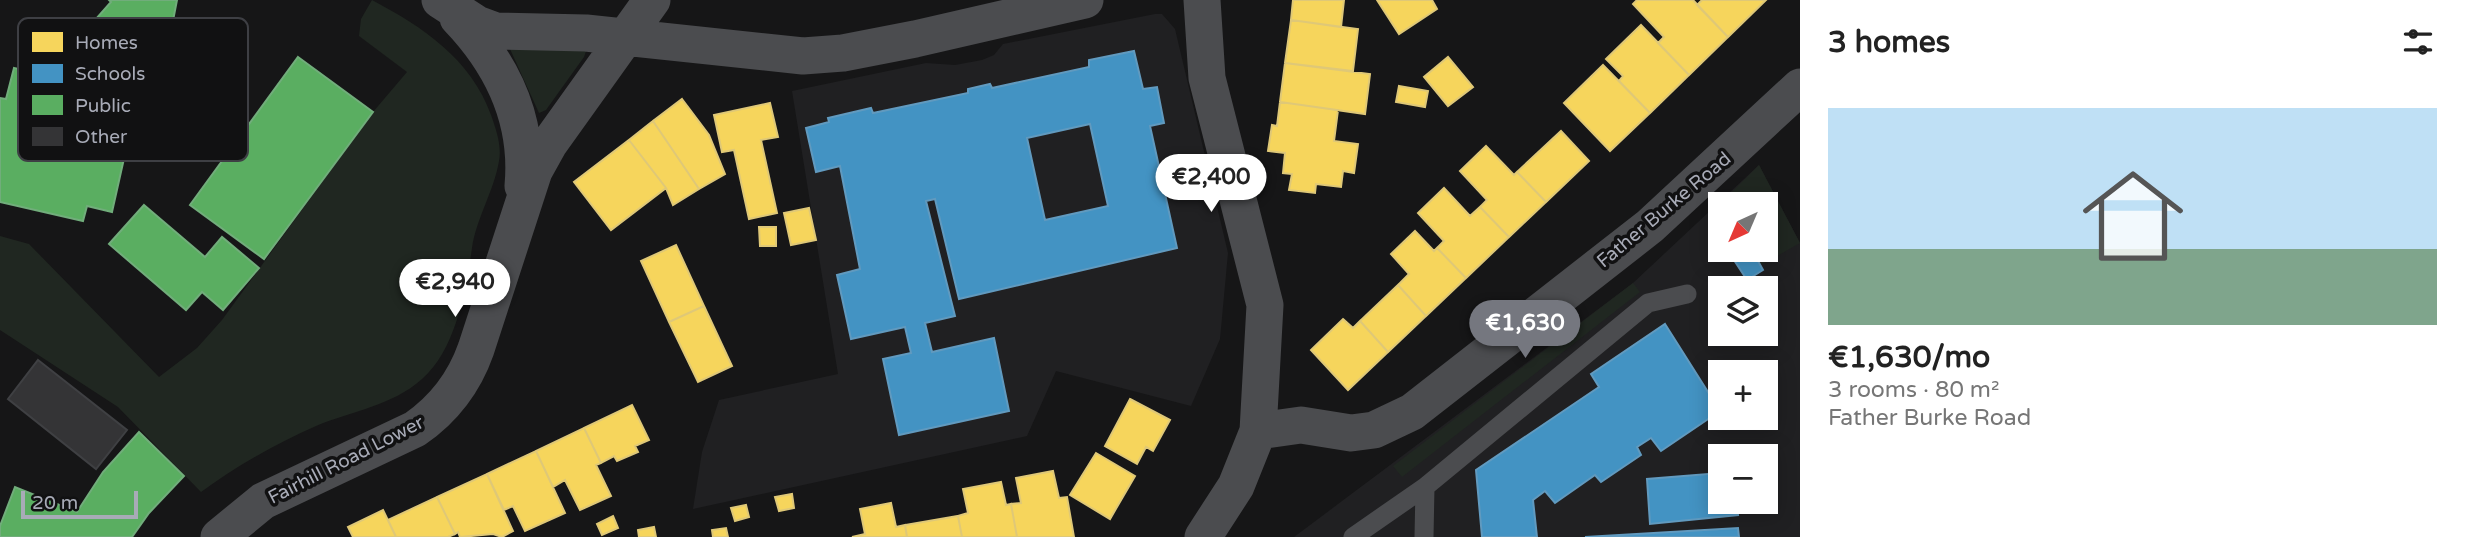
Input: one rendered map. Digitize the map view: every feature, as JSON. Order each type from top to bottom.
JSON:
[{"type":"street","points":[[440,0],[477,24],[496,31],[624,37],[772,53],[825,55],[915,39],[1085,0]]},
{"type":"street","points":[[440,0],[488,54],[512,100],[525,148],[522,201]]},
{"type":"street","name":"Fairhill Road Lower","points":[[219,537],[263,501],[415,429],[453,394],[464,378],[476,349],[522,201],[549,144],[652,0]]},
{"type":"street","points":[[1202,0],[1207,78],[1265,305],[1258,431],[1236,486],[1203,537]]},
{"type":"street","name":"Father Burke Road","points":[[1258,431],[1301,425],[1351,433],[1374,430],[1412,412],[1650,226],[1800,88]]},
{"type":"lane","points":[[1353,537],[1425,487],[1648,303],[1687,294]]},
{"type":"lane","points":[[1424,537],[1425,487]]},
{"type":"shaded area","points":[[372,0],[427,33],[458,61],[482,95],[497,132],[499,161],[474,237],[458,318],[434,367],[410,388],[385,402],[329,421],[286,440],[242,464],[201,492],[118,407],[0,330],[0,236],[29,244],[159,377],[197,348],[222,320],[373,112],[407,72],[359,36],[361,19]]},
{"type":"shaded area","points":[[1162,14],[1175,29],[1228,253],[1220,339],[1191,406],[1056,371],[1027,436],[693,509],[702,452],[719,400],[838,374],[792,91],[926,63],[955,65],[982,60],[994,55],[1003,44]]},
{"type":"shaded area","points":[[587,48],[584,57],[546,110],[539,113],[510,49]]},
{"type":"shaded area","points":[[1759,165],[1773,192],[1730,192]]},
{"type":"shaded area","points":[[1759,165],[1773,192],[1732,192]]},
{"type":"shaded area","points":[[1778,201],[1800,243],[1800,537],[1294,537],[1633,283],[1708,213],[1708,262],[1778,262]]},
{"type":"shaded area","points":[[1778,201],[1800,243],[1778,255]]},
{"type":"shaded area","points":[[1633,283],[1640,292],[1402,477],[1393,466]]},
{"type":"building: Homes","points":[[1293,0],[1344,0],[1341,27],[1291,20]]},
{"type":"building: Homes","points":[[1377,0],[1432,0],[1437,9],[1399,34]]},
{"type":"building: Homes","points":[[1637,0],[1693,0],[1728,37],[1689,75],[1658,43],[1664,37],[1633,4]]},
{"type":"building: Homes","points":[[1702,0],[1766,0],[1728,37],[1697,5]]},
{"type":"building: Homes","points":[[1291,20],[1358,29],[1353,71],[1285,63]]},
{"type":"building: Homes","points":[[1641,25],[1689,75],[1650,113],[1619,81],[1623,76],[1606,59]]},
{"type":"building: Homes","points":[[1448,57],[1473,87],[1448,106],[1424,77]]},
{"type":"building: Homes","points":[[1285,63],[1370,74],[1365,114],[1280,102]]},
{"type":"building: Homes","points":[[1603,65],[1650,113],[1610,151],[1564,103]]},
{"type":"building: Homes","points":[[1399,86],[1428,91],[1425,107],[1396,102]]},
{"type":"building: Homes","points":[[682,99],[709,135],[725,174],[699,189],[653,121]]},
{"type":"building: Homes","points":[[1280,102],[1338,110],[1334,141],[1358,144],[1354,173],[1343,171],[1341,187],[1316,184],[1315,193],[1289,190],[1292,174],[1283,173],[1285,153],[1268,151],[1272,125],[1277,126]]},
{"type":"building: Homes","points":[[770,103],[778,137],[761,140],[777,213],[749,219],[734,150],[722,152],[714,115]]},
{"type":"building: Homes","points":[[653,121],[699,189],[673,205],[666,188],[629,140]]},
{"type":"building: Homes","points":[[1561,131],[1589,161],[1546,202],[1517,172]]},
{"type":"building: Homes","points":[[629,140],[666,188],[611,230],[574,182]]},
{"type":"building: Homes","points":[[1486,146],[1514,175],[1517,172],[1546,202],[1509,237],[1480,207],[1487,200],[1460,171]]},
{"type":"building: Homes","points":[[1444,188],[1470,216],[1480,207],[1509,237],[1466,278],[1437,248],[1444,241],[1418,213]]},
{"type":"building: Homes","points":[[809,208],[816,240],[791,245],[784,213]]},
{"type":"building: Homes","points":[[759,227],[776,227],[776,246],[760,246]]},
{"type":"building: Homes","points":[[1415,231],[1434,251],[1437,248],[1466,278],[1426,316],[1398,285],[1409,274],[1391,254]]},
{"type":"building: Homes","points":[[676,245],[704,306],[669,322],[641,261]]},
{"type":"building: Homes","points":[[1398,285],[1426,316],[1388,352],[1360,321]]},
{"type":"building: Homes","points":[[704,306],[732,366],[698,382],[669,322]]},
{"type":"building: Homes","points":[[1343,319],[1353,328],[1360,321],[1388,352],[1348,390],[1311,350]]},
{"type":"building: Homes","points":[[1130,399],[1170,420],[1153,451],[1146,447],[1137,464],[1105,446]]},
{"type":"building: Homes","points":[[632,405],[649,440],[635,446],[638,452],[617,461],[614,456],[601,463],[584,428]]},
{"type":"building: Homes","points":[[584,428],[601,463],[596,465],[611,496],[580,510],[565,480],[553,487],[536,451]]},
{"type":"building: Homes","points":[[536,451],[565,513],[525,531],[513,506],[504,510],[487,474]]},
{"type":"building: Homes","points":[[1096,453],[1135,476],[1110,519],[1070,495]]},
{"type":"building: Homes","points":[[1053,471],[1059,498],[1067,497],[1074,537],[1017,537],[1011,504],[1021,503],[1016,478]]},
{"type":"building: Homes","points":[[487,474],[513,531],[502,537],[493,534],[460,537],[458,532],[455,534],[437,497]]},
{"type":"building: Homes","points":[[1001,482],[1006,505],[1011,504],[1017,537],[962,537],[958,516],[968,513],[963,489]]},
{"type":"building: Homes","points":[[792,494],[794,508],[779,511],[775,497]]},
{"type":"building: Homes","points":[[437,497],[455,534],[448,537],[396,537],[388,520]]},
{"type":"building: Homes","points":[[891,503],[896,527],[905,525],[907,537],[852,537],[865,534],[860,509]]},
{"type":"building: Homes","points":[[746,505],[749,517],[735,521],[731,508]]},
{"type":"building: Homes","points":[[383,510],[396,537],[353,537],[348,527]]},
{"type":"building: Homes","points":[[613,516],[618,528],[602,535],[597,524]]},
{"type":"building: Homes","points":[[958,516],[962,537],[907,537],[905,525]]},
{"type":"building: Homes","points":[[654,527],[656,537],[639,537],[638,530]]},
{"type":"building: Homes","points":[[726,528],[728,537],[713,537],[712,530]]},
{"type":"building: Schools","points":[[1134,51],[1143,89],[1157,87],[1164,123],[1150,126],[1177,248],[959,299],[935,199],[926,201],[955,316],[925,323],[932,352],[994,338],[1009,411],[899,435],[883,359],[911,353],[905,327],[851,339],[837,275],[860,269],[840,166],[816,172],[806,128],[829,122],[828,118],[871,108],[873,113],[968,93],[968,89],[990,84],[992,88],[1089,67],[1089,60]],"holes":[[[1090,124],[1108,206],[1045,220],[1027,138]]]},
{"type":"building: Schools","points":[[1735,262],[1759,262],[1763,270],[1753,276],[1744,276]]},
{"type":"building: Schools","points":[[1665,324],[1708,392],[1708,419],[1661,451],[1651,438],[1637,447],[1641,455],[1601,482],[1595,475],[1555,503],[1545,491],[1533,500],[1537,537],[1482,537],[1476,470],[1599,387],[1591,374]]},
{"type":"building: Schools","points":[[1708,474],[1708,514],[1738,515],[1650,524],[1647,479]]},
{"type":"building: Schools","points":[[1738,528],[1739,537],[1585,537]]},
{"type":"building: Public","points":[[109,0],[177,0],[174,18],[97,18],[111,2]]},
{"type":"building: Public","points":[[298,57],[373,112],[264,259],[190,205],[222,161],[248,161],[248,126]]},
{"type":"building: Public","points":[[14,68],[18,69],[18,161],[123,161],[112,212],[87,206],[83,221],[0,202],[0,98],[6,99]]},
{"type":"building: Public","points":[[144,205],[205,257],[222,237],[259,268],[223,310],[202,292],[186,310],[109,244]]},
{"type":"building: Public","points":[[139,432],[184,476],[149,513],[132,537],[0,537],[0,526],[15,487],[77,512],[103,472]]},
{"type":"building: Other","points":[[38,360],[127,430],[96,469],[8,399]]}]
